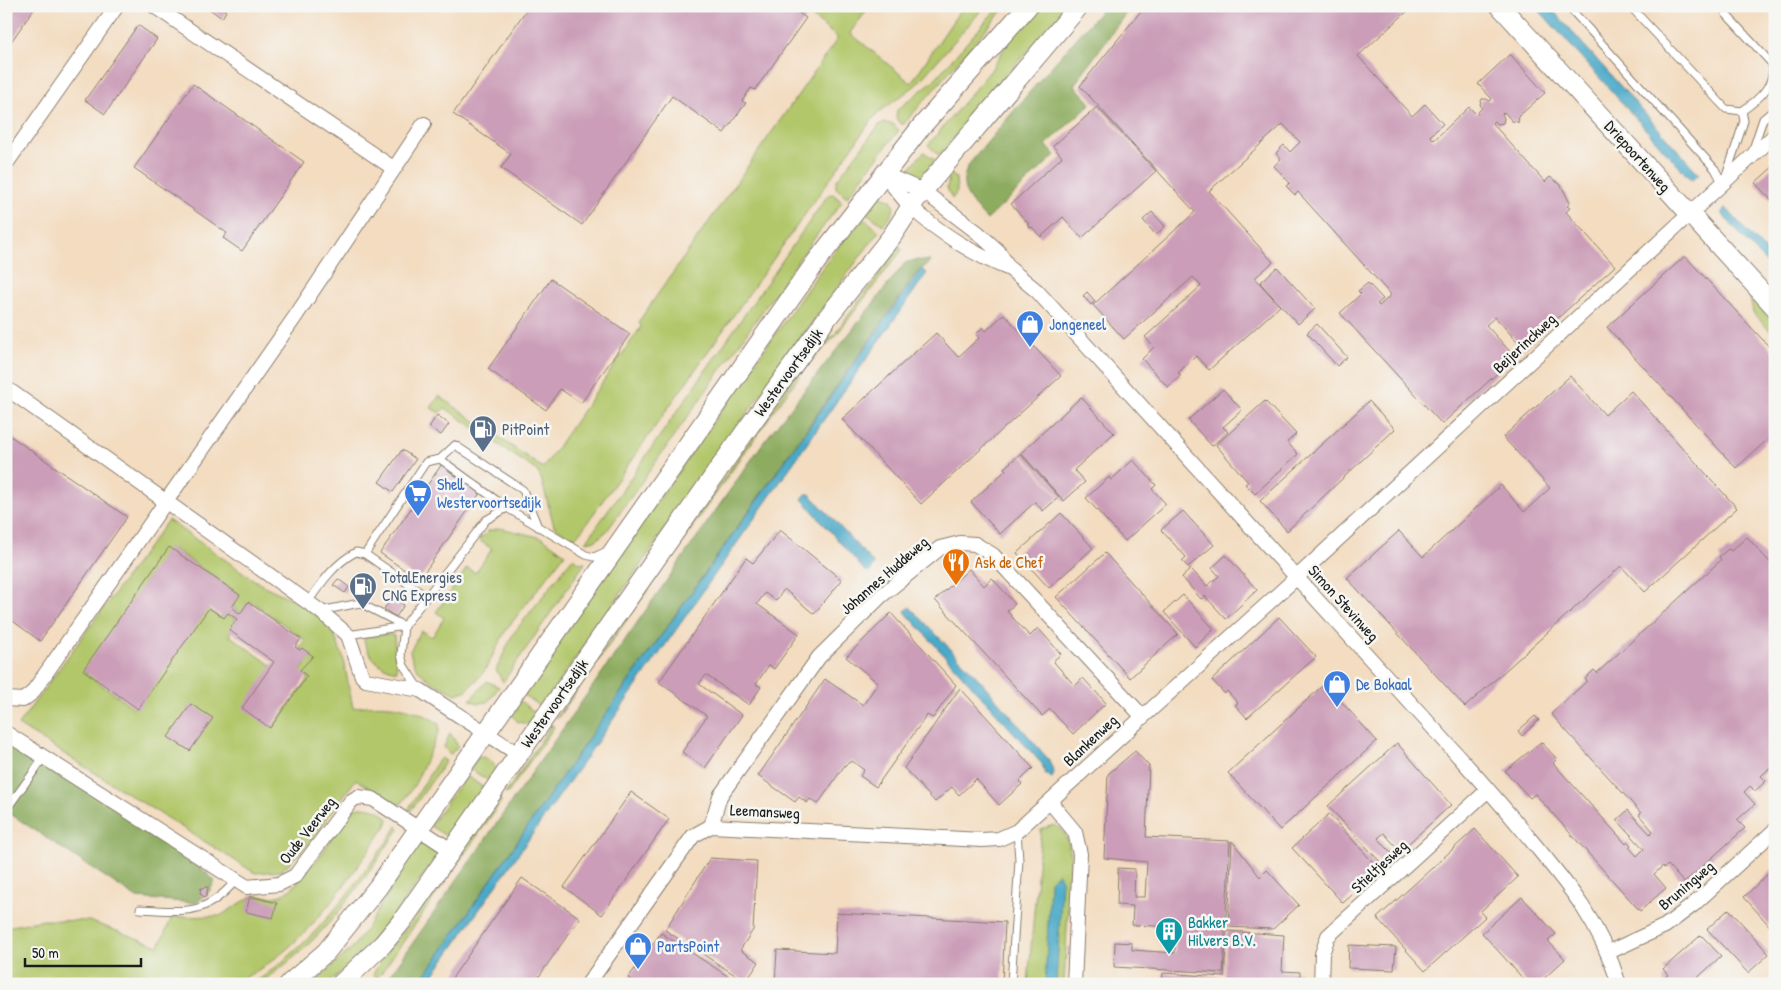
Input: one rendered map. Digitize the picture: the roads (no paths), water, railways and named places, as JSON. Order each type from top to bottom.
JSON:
[{"type":"main road","points":[[289,984],[326,952],[348,927],[810,270],[921,127],[1028,6]]},
{"type":"main road","name":"Westervoortsedijk","points":[[341,984],[392,932],[735,446],[828,318],[892,236],[922,191],[1079,6]]},
{"type":"main road","name":"Driepoortenweg","points":[[1500,6],[1775,307]]},
{"type":"street","points":[[6,164],[117,6]]},
{"type":"street","points":[[154,6],[393,168]]},
{"type":"street","points":[[6,699],[23,700],[32,692],[165,499],[295,317],[424,124]]},
{"type":"street","name":"Beijerinckweg","points":[[1297,577],[1775,135]]},
{"type":"street","name":"Simon Stevinweg","points":[[884,174],[922,191],[998,251],[1010,269],[1037,291],[1297,577],[1488,790],[1573,890],[1609,952],[1619,984]]},
{"type":"street","name":"Simon Stevinweg","points":[[884,174],[911,206],[969,250],[1010,269]]},
{"type":"street","points":[[6,388],[308,602],[348,635]]},
{"type":"street","name":"Johannes Huddeweg","points":[[711,826],[720,796],[819,657],[881,596],[940,548],[960,543],[974,544],[993,555],[1142,716]]},
{"type":"street","name":"Blankenweg","points":[[1050,802],[1142,716],[1297,577]]},
{"type":"street","name":"Westervoortsedijk","points":[[348,635],[362,676],[366,680],[420,690],[518,754]]},
{"type":"street","name":"Oude Veerweg","points":[[6,733],[46,756],[247,887],[264,887],[279,884],[295,876],[351,801],[358,797],[373,799],[451,850]]},
{"type":"street","name":"Stieltjesweg","points":[[1321,984],[1322,954],[1328,936],[1488,790]]},
{"type":"street","points":[[1050,802],[1075,832],[1080,854],[1074,984]]},
{"type":"street","name":"Leemansweg","points":[[588,984],[693,836],[711,826],[982,840],[999,839],[1017,831],[1050,802]]},
{"type":"street","name":"Bruningweg","points":[[1609,952],[1665,926],[1693,905],[1775,830]]},
{"type":"lane","points":[[1568,6],[1715,170],[1723,184]]},
{"type":"lane","points":[[1630,6],[1726,108],[1742,112]]},
{"type":"lane","points":[[1727,6],[1726,14],[1774,64],[1774,75],[1767,88],[1742,112]]},
{"type":"lane","points":[[1750,158],[1763,119],[1775,109]]},
{"type":"lane","points":[[1723,184],[1744,121],[1742,112]]},
{"type":"lane","points":[[364,554],[426,462],[440,459],[455,445],[523,490],[538,527]]},
{"type":"lane","points":[[440,459],[507,508],[586,555],[594,557],[615,547]]},
{"type":"lane","points":[[420,690],[404,666],[401,655],[404,626],[486,520],[507,508]]},
{"type":"lane","points":[[308,602],[330,572],[347,557],[356,552],[364,554],[427,596]]},
{"type":"lane","points":[[320,611],[360,604],[404,626]]},
{"type":"lane","points":[[348,635],[404,626]]},
{"type":"lane","points":[[6,810],[46,756]]},
{"type":"lane","points":[[1011,984],[1019,860],[1017,831]]},
{"type":"lane","points":[[140,909],[176,911],[199,909],[222,896],[236,880]]},
{"type":"water","points":[[1542,6],[1549,6],[1699,174],[1691,180],[1538,9]]},
{"type":"water","points":[[1726,208],[1775,262],[1775,273],[1721,213]]},
{"type":"water","points":[[921,269],[927,273],[427,984],[419,984],[600,722]]},
{"type":"water","points":[[806,494],[810,494],[874,564],[870,572],[865,571],[802,499]]},
{"type":"water","points":[[910,607],[978,678],[1049,760],[1054,773],[1052,778],[1045,774],[1042,764],[906,613],[905,611]]},
{"type":"water","points":[[1058,873],[1062,880],[1056,984],[1045,984],[1050,881]]},
{"type":"place","name":"Jongeneel","points":[[1030,348]]},
{"type":"place","name":"PitPoint","points":[[483,453]]},
{"type":"place","name":"Shell Westervoortsedijk","points":[[418,517]]},
{"type":"place","name":"Ask de Chef","points":[[956,586]]},
{"type":"place","name":"TotalEnergies CNG Express","points":[[363,610]]},
{"type":"place","name":"De Bokaal","points":[[1337,708]]},
{"type":"place","name":"Bakker Hilvers B.V.","points":[[1169,955]]},
{"type":"place","name":"PartsPoint","points":[[638,970]]}]
